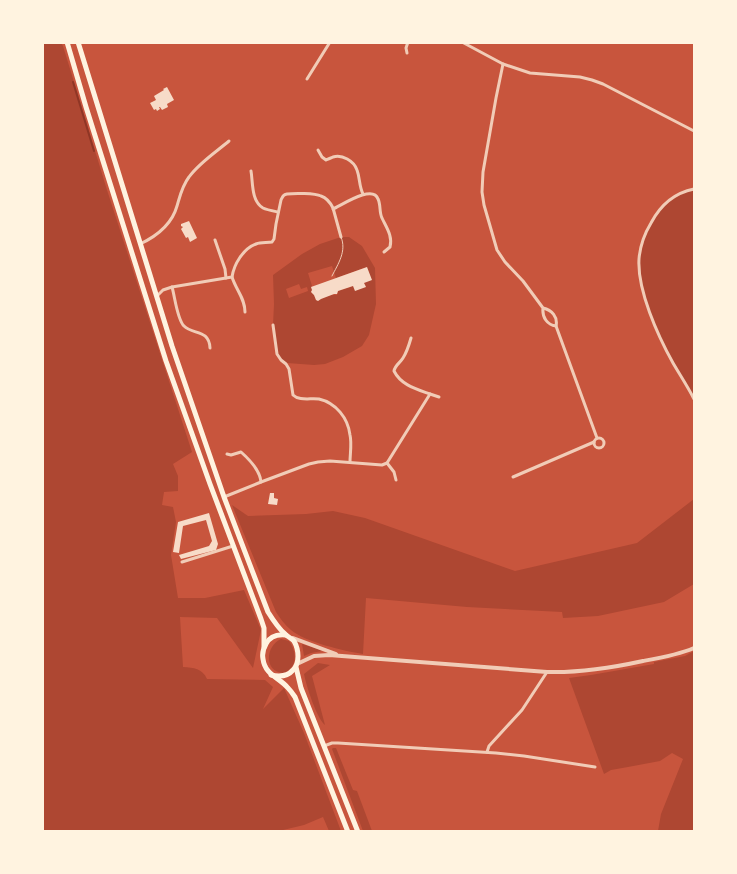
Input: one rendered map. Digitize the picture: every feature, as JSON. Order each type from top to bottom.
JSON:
[{"type":"highway","points":[[67,42],[166,361],[264,628],[263,654],[265,668],[271,675],[288,687],[295,697],[348,832]]},
{"type":"highway","points":[[78,42],[175,354],[224,497],[268,612],[273,621],[295,643],[301,688],[358,832]]},
{"type":"highway","points":[[264,647],[273,636],[288,636]]},
{"type":"highway","points":[[271,675],[278,677],[285,675],[291,672],[297,665]]},
{"type":"street","points":[[307,79],[330,42]]},
{"type":"street","points":[[407,53],[408,42]]},
{"type":"street","points":[[462,42],[503,64],[530,74],[580,77],[592,80],[620,92],[694,131]]},
{"type":"street","points":[[503,64],[483,172],[482,192],[484,205],[500,256],[523,281],[543,308],[547,322],[556,326]]},
{"type":"street","points":[[140,244],[152,238],[167,225],[174,213],[183,187],[190,176],[198,166],[229,141]]},
{"type":"street","points":[[318,150],[326,160],[339,156],[352,162],[357,170],[363,194]]},
{"type":"street","points":[[251,171],[257,202],[264,208],[278,212]]},
{"type":"street","points":[[694,189],[679,193],[670,198],[658,211],[647,230],[639,261],[640,282],[655,328],[694,399]]},
{"type":"street","points":[[334,209],[363,194],[375,194],[378,198],[380,216],[391,239],[390,247],[384,252]]},
{"type":"street","points":[[245,312],[243,298],[232,277],[236,263],[253,245],[272,242],[278,212],[284,195],[318,195],[328,201],[334,209],[342,237]]},
{"type":"street","points":[[214,240],[225,269],[226,278]]},
{"type":"street","points":[[157,297],[163,290],[172,287],[232,277]]},
{"type":"street","points":[[172,287],[182,323],[206,337],[210,348]]},
{"type":"street","points":[[543,308],[556,316],[556,326],[597,438]]},
{"type":"street","points":[[273,325],[277,354],[289,369],[293,395],[296,398],[318,399],[326,402],[336,408],[345,418],[350,435],[350,462]]},
{"type":"street","points":[[411,338],[402,360],[396,365],[394,371],[409,386],[439,397]]},
{"type":"street","points":[[224,497],[318,462],[330,461],[382,465],[387,463],[430,394]]},
{"type":"street","points":[[513,477],[594,442],[597,438]]},
{"type":"street","points":[[594,442],[598,448],[602,447],[604,441],[601,438],[597,438]]},
{"type":"street","points":[[227,454],[231,455],[241,452],[250,460],[261,477],[261,482]]},
{"type":"street","points":[[387,463],[394,472],[396,480]]},
{"type":"street","points":[[182,562],[234,546]]},
{"type":"street","points":[[288,636],[341,656]]},
{"type":"street","points":[[297,665],[317,655],[547,672],[581,672],[679,654],[694,648]]},
{"type":"street","points":[[488,752],[489,746],[522,710],[547,672]]},
{"type":"street","points":[[323,746],[338,743],[488,752],[595,767]]},
{"type":"lane","points":[[332,276],[340,262],[344,243],[342,237]]},
{"type":"shaded area","points":[[60,42],[63,46],[107,190],[192,452],[173,464],[178,476],[178,491],[164,492],[162,505],[173,507],[176,522],[171,555],[178,598],[205,598],[244,590],[261,630],[253,668],[217,618],[180,617],[183,667],[194,668],[200,671],[207,679],[265,680],[273,687],[263,709],[284,688],[304,733],[341,831],[329,831],[323,817],[304,825],[279,831],[43,831],[42,43]]},
{"type":"shaded area","points":[[694,189],[694,398],[655,328],[640,282],[639,261],[647,230],[657,211],[670,198]]},
{"type":"shaded area","points":[[341,237],[349,237],[362,246],[375,268],[376,304],[369,335],[362,346],[343,357],[325,364],[287,363],[281,360],[277,354],[273,325],[273,275],[302,254],[320,244]],"holes":[[[332,266],[336,278],[367,267],[364,283],[366,287],[353,286],[338,291],[337,295],[316,300],[311,292],[312,286],[308,273]],[[299,284],[301,289],[307,287],[308,291],[289,298],[286,289]]]},
{"type":"shaded area","points":[[694,499],[694,584],[664,602],[598,616],[563,618],[562,612],[467,607],[366,598],[363,654],[315,642],[297,634],[285,624],[276,612],[232,505],[248,516],[333,511],[365,518],[515,571],[637,543]]},
{"type":"shaded area","points":[[281,639],[289,641],[295,655],[294,664],[288,671],[283,673],[277,672],[272,668],[269,658],[272,647]]},
{"type":"shaded area","points":[[302,644],[321,650],[322,651],[304,656]]},
{"type":"shaded area","points":[[694,651],[694,831],[658,831],[661,814],[683,759],[672,753],[660,761],[611,770],[604,774],[569,678],[654,664],[654,662],[685,656]]},
{"type":"shaded area","points":[[318,663],[330,665],[312,676],[325,725],[315,709],[304,674]]},
{"type":"shaded area","points":[[333,748],[336,748],[353,790],[357,791],[372,831],[363,831]]},
{"type":"building","points":[[167,87],[174,100],[167,104],[168,107],[162,110],[159,107],[160,109],[157,111],[156,109],[154,110],[150,103],[156,100],[154,96]]},
{"type":"building","points":[[189,221],[197,238],[190,242],[181,229],[183,227],[181,224]]},
{"type":"building","points":[[367,267],[372,280],[364,283],[366,287],[355,291],[353,286],[318,301],[311,292],[311,287]]},
{"type":"building","points":[[270,493],[274,493],[274,498],[278,499],[277,505],[268,504]]},
{"type":"building","points":[[209,513],[218,544],[216,550],[181,559],[179,555],[209,546],[212,541],[206,520],[183,526],[179,553],[173,552],[178,522]]},
{"type":"waterway","points":[[73,82],[94,151]]}]
